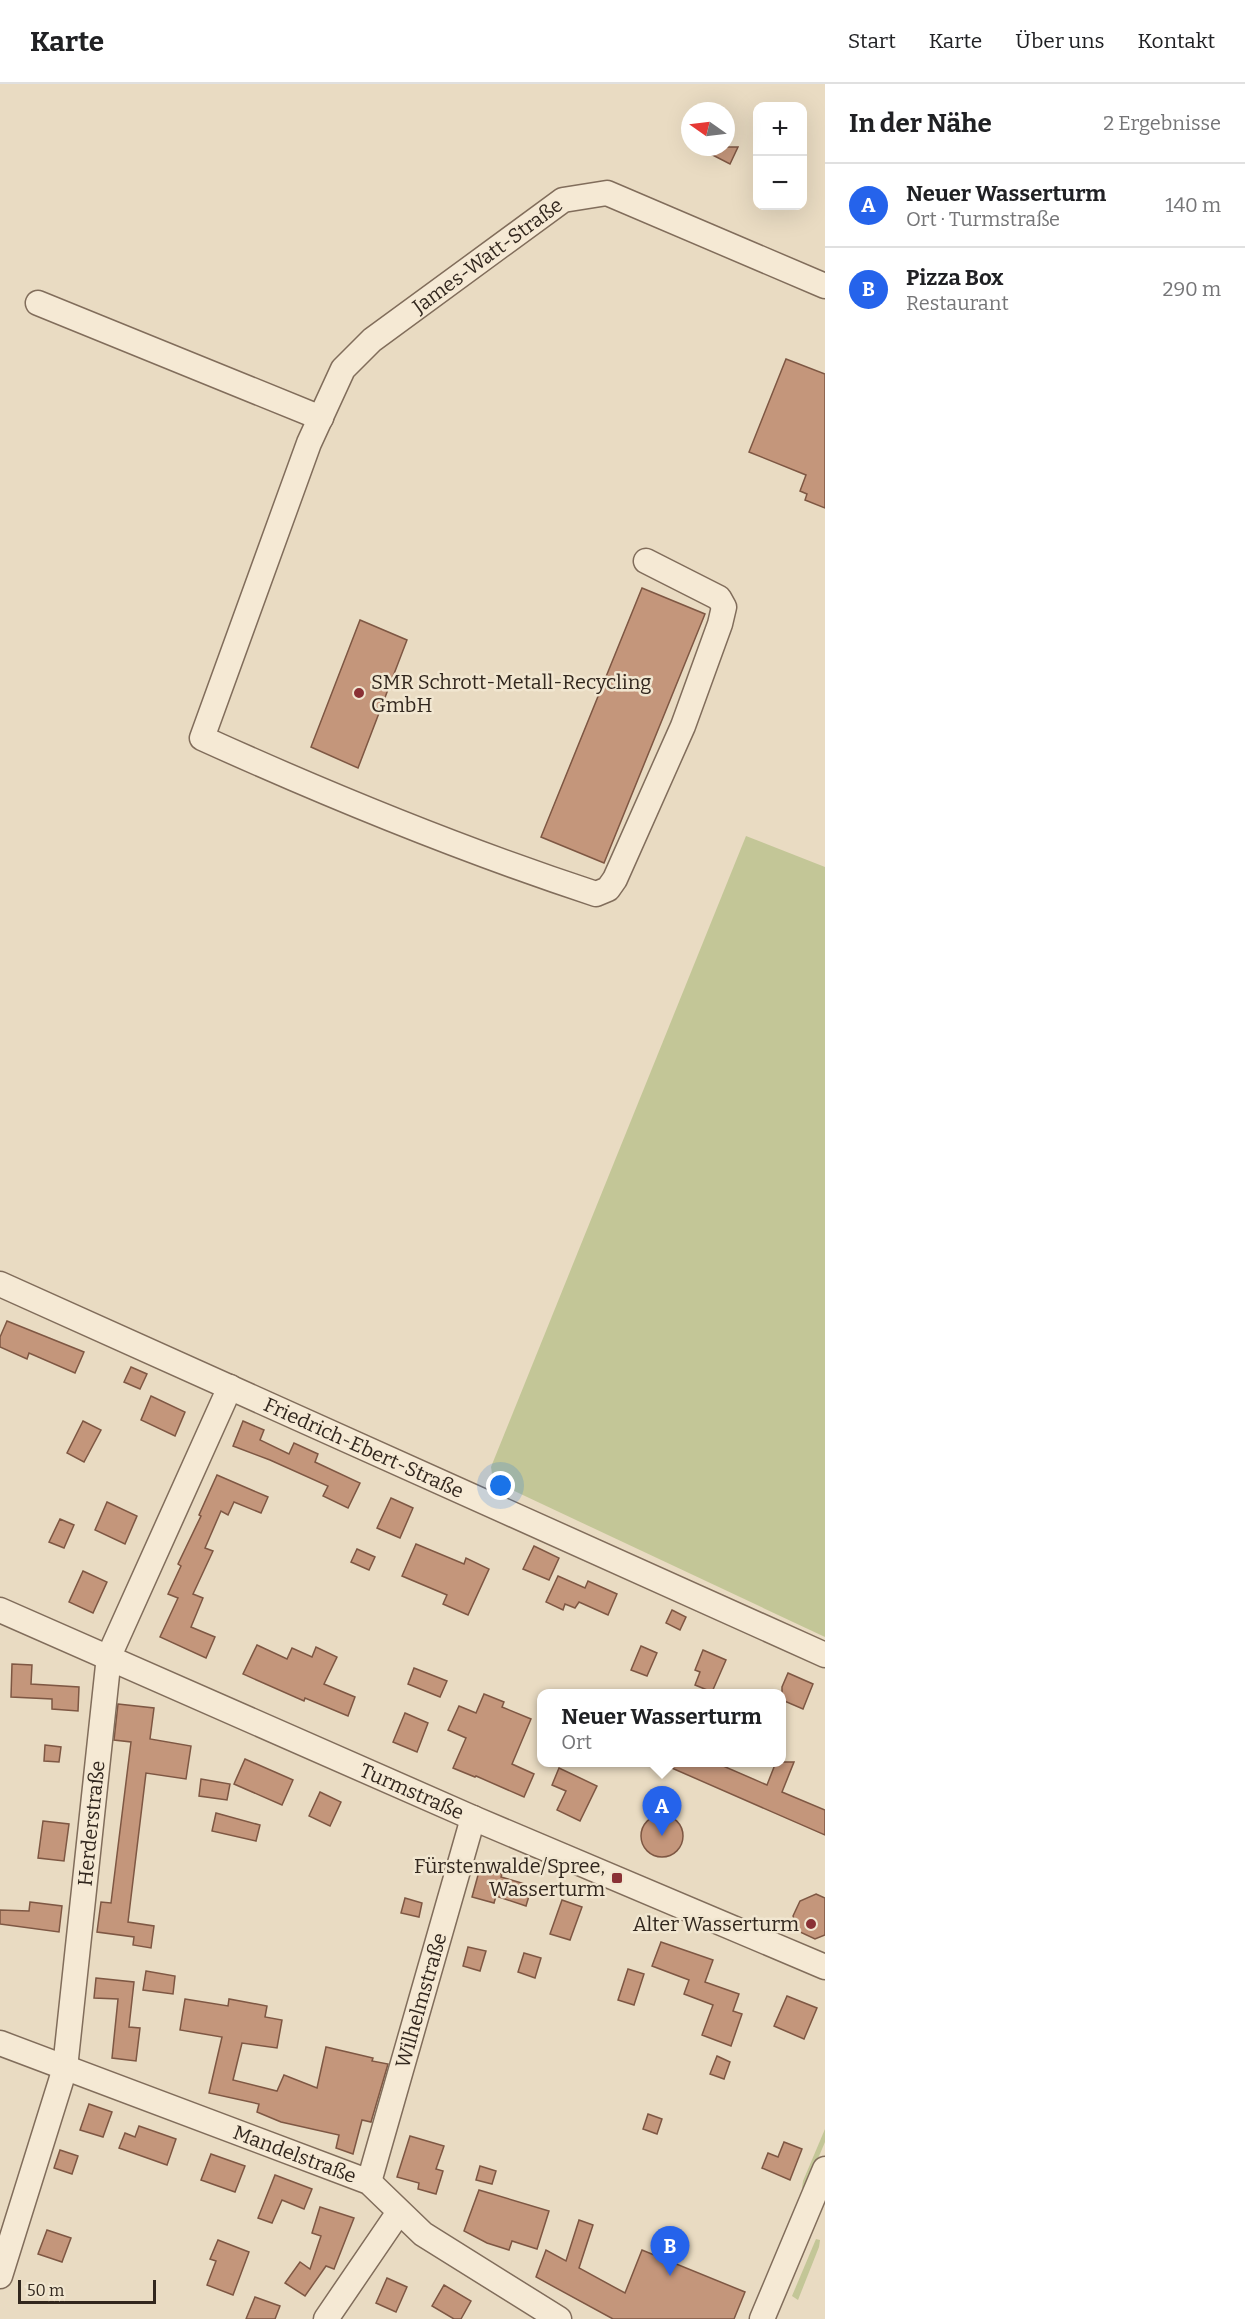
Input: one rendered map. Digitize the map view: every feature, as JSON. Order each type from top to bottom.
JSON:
[{"type":"street","name":"James-Watt-Straße","points":[[646,561],[719,598],[724,607],[683,726],[615,879],[608,889],[596,894],[381,814],[276,772],[202,738],[309,443],[343,369],[372,340],[563,200],[607,193],[825,286]]},
{"type":"street","points":[[38,303],[321,418]]},
{"type":"street","name":"Friedrich-Ebert-Straße","points":[[0,1284],[825,1655]]},
{"type":"street","name":"Herderstraße","points":[[0,2276],[65,2068],[110,1656],[230,1388]]},
{"type":"street","name":"Turmstraße","points":[[0,1610],[110,1656],[473,1818],[825,1968]]},
{"type":"street","name":"Wilhelmstraße","points":[[369,2182],[473,1818]]},
{"type":"street","name":"Mandelstraße","points":[[0,2043],[369,2182],[423,2234],[559,2319]]},
{"type":"street","points":[[762,2319],[825,2169]]},
{"type":"street","points":[[326,2319],[399,2211]]},
{"type":"green space","points":[[746,836],[825,867],[825,1637],[493,1481],[491,1467]]},
{"type":"green space","points":[[825,2129],[825,2142],[806,2187],[802,2188],[803,2181]]},
{"type":"green space","points":[[816,2239],[820,2240],[819,2247],[798,2300],[792,2296]]},
{"type":"building","points":[[714,156],[734,156],[730,164]]},
{"type":"building","points":[[786,359],[825,374],[825,508],[805,500],[807,494],[800,491],[806,475],[749,452]]},
{"type":"building","points":[[642,588],[705,614],[604,863],[541,837]]},
{"type":"building","name":"SMR Schrott-Metall-Recycling GmbH","points":[[360,620],[407,640],[358,768],[311,747]]},
{"type":"building","points":[[7,1321],[84,1352],[75,1373],[29,1353],[27,1359],[0,1347],[0,1337]]},
{"type":"building","points":[[131,1367],[147,1374],[140,1389],[124,1382]]},
{"type":"building","points":[[151,1396],[185,1412],[175,1436],[141,1420]]},
{"type":"building","points":[[83,1421],[101,1430],[84,1462],[67,1453]]},
{"type":"building","points":[[243,1421],[264,1430],[260,1440],[289,1454],[294,1443],[318,1454],[315,1462],[360,1483],[348,1508],[323,1496],[328,1486],[233,1446]]},
{"type":"building","points":[[217,1475],[268,1497],[261,1513],[234,1502],[228,1515],[221,1511],[205,1548],[213,1551],[193,1594],[203,1598],[191,1627],[215,1637],[206,1658],[160,1637],[178,1598],[168,1594],[181,1566],[178,1564],[201,1516],[199,1515]]},
{"type":"building","points":[[391,1498],[413,1508],[400,1538],[377,1528]]},
{"type":"building","points":[[107,1502],[137,1516],[125,1544],[95,1530]]},
{"type":"building","points":[[60,1519],[74,1525],[64,1548],[49,1542]]},
{"type":"building","points":[[416,1544],[464,1564],[466,1558],[489,1569],[468,1615],[443,1604],[447,1595],[402,1576]]},
{"type":"building","points":[[534,1546],[559,1558],[549,1580],[523,1569]]},
{"type":"building","points":[[357,1549],[375,1557],[369,1570],[351,1562]]},
{"type":"building","points":[[83,1571],[107,1582],[93,1613],[69,1602]]},
{"type":"building","points":[[558,1576],[585,1588],[588,1581],[617,1594],[608,1615],[579,1602],[575,1608],[565,1604],[563,1610],[546,1602]]},
{"type":"building","points":[[672,1610],[686,1617],[680,1630],[666,1623]]},
{"type":"building","points":[[257,1645],[287,1659],[292,1648],[312,1657],[316,1647],[337,1657],[324,1684],[355,1697],[348,1716],[305,1698],[304,1701],[243,1674]]},
{"type":"building","points":[[641,1646],[657,1653],[647,1676],[631,1670]]},
{"type":"building","points":[[703,1650],[726,1660],[713,1689],[705,1689],[695,1685],[700,1672],[695,1670]]},
{"type":"building","points":[[12,1664],[32,1665],[31,1684],[79,1687],[78,1711],[52,1709],[52,1699],[11,1697]]},
{"type":"building","points":[[414,1668],[447,1681],[440,1697],[408,1684]]},
{"type":"building","points":[[788,1673],[813,1684],[803,1709],[786,1702],[786,1689],[782,1687]]},
{"type":"building","points":[[484,1694],[504,1702],[502,1707],[531,1719],[512,1764],[534,1774],[524,1797],[453,1768],[466,1738],[448,1730],[459,1706],[476,1713]]},
{"type":"building","points":[[118,1704],[154,1708],[150,1739],[191,1746],[186,1779],[146,1773],[128,1922],[154,1926],[151,1948],[133,1945],[134,1937],[97,1932],[101,1902],[111,1903],[131,1742],[114,1740]]},
{"type":"building","points":[[405,1713],[428,1723],[417,1752],[393,1742]]},
{"type":"building","points":[[45,1745],[61,1747],[59,1762],[44,1761]]},
{"type":"building","points":[[245,1759],[293,1780],[282,1805],[234,1784]]},
{"type":"building","points":[[786,1762],[794,1762],[782,1792],[825,1810],[825,1835],[669,1767],[726,1767],[767,1785],[774,1767],[786,1767]]},
{"type":"building","points":[[559,1768],[597,1786],[580,1821],[557,1810],[566,1791],[552,1785]]},
{"type":"building","points":[[201,1779],[230,1784],[227,1800],[199,1796]]},
{"type":"building","points":[[320,1792],[341,1802],[330,1826],[309,1816]]},
{"type":"building","points":[[216,1813],[260,1825],[256,1841],[212,1831]]},
{"type":"building","points":[[662,1815],[670,1816],[677,1821],[682,1828],[682,1844],[677,1851],[670,1856],[662,1857],[654,1856],[647,1851],[642,1844],[641,1836],[642,1828],[647,1821],[654,1816]]},
{"type":"building","points":[[43,1821],[69,1824],[64,1861],[38,1858]]},
{"type":"building","points":[[480,1868],[532,1886],[526,1906],[496,1896],[494,1903],[472,1897]]},
{"type":"building","name":"Alter Wasserturm","points":[[816,1894],[825,1898],[825,1935],[815,1939],[800,1932],[793,1916],[800,1901]]},
{"type":"building","points":[[405,1898],[422,1903],[419,1917],[401,1913]]},
{"type":"building","points":[[562,1900],[582,1907],[570,1940],[550,1934]]},
{"type":"building","points":[[30,1902],[62,1906],[59,1932],[0,1924],[0,1910],[29,1911]]},
{"type":"building","points":[[661,1942],[713,1960],[705,1982],[739,1994],[733,2011],[742,2014],[731,2046],[702,2035],[713,2005],[684,1994],[689,1980],[652,1966]]},
{"type":"building","points":[[468,1947],[486,1951],[480,1971],[463,1966]]},
{"type":"building","points":[[524,1953],[541,1958],[535,1978],[518,1972]]},
{"type":"building","points":[[628,1969],[644,1974],[634,2005],[618,2000]]},
{"type":"building","points":[[146,1971],[175,1976],[173,1994],[143,1990]]},
{"type":"building","points":[[96,1978],[134,1982],[129,2027],[140,2028],[136,2061],[112,2058],[118,1999],[94,1998]]},
{"type":"building","points":[[787,1996],[817,2008],[804,2039],[774,2026]]},
{"type":"building","points":[[185,1999],[228,2006],[229,1999],[267,2006],[265,2017],[282,2020],[277,2048],[242,2043],[233,2080],[277,2091],[284,2075],[317,2088],[326,2047],[373,2058],[372,2061],[388,2064],[371,2122],[362,2120],[353,2154],[336,2148],[339,2135],[281,2122],[257,2112],[259,2104],[209,2093],[222,2037],[180,2030]]},
{"type":"building","points":[[717,2056],[730,2062],[724,2079],[710,2074]]},
{"type":"building","points":[[89,2104],[112,2112],[103,2137],[80,2130]]},
{"type":"building","points":[[648,2114],[662,2119],[657,2134],[643,2129]]},
{"type":"building","points":[[139,2126],[176,2139],[167,2165],[119,2148],[125,2133],[135,2137]]},
{"type":"building","points":[[410,2136],[444,2146],[436,2169],[443,2171],[436,2194],[418,2189],[419,2183],[397,2177]]},
{"type":"building","points":[[784,2142],[802,2149],[790,2180],[762,2168],[768,2153],[778,2157]]},
{"type":"building","points":[[60,2150],[78,2156],[72,2174],[54,2168]]},
{"type":"building","points":[[211,2154],[245,2166],[235,2192],[201,2180]]},
{"type":"building","points":[[480,2166],[496,2171],[492,2184],[476,2180]]},
{"type":"building","points":[[275,2175],[312,2189],[304,2209],[282,2200],[272,2223],[258,2218]]},
{"type":"building","points":[[479,2190],[549,2211],[537,2249],[512,2241],[509,2250],[487,2243],[464,2231]]},
{"type":"building","points":[[320,2207],[354,2218],[334,2269],[326,2266],[305,2296],[285,2283],[300,2262],[310,2269],[321,2236],[312,2233]]},
{"type":"building","points":[[579,2220],[593,2225],[579,2268],[625,2293],[642,2250],[745,2292],[734,2319],[613,2319],[536,2277],[546,2250],[566,2261]]},
{"type":"building","points":[[47,2230],[71,2238],[62,2262],[38,2254]]},
{"type":"building","points":[[218,2240],[249,2252],[233,2295],[207,2285],[216,2261],[210,2259]]},
{"type":"building","points":[[387,2278],[407,2287],[396,2312],[376,2303]]},
{"type":"building","points":[[444,2285],[471,2301],[461,2319],[454,2319],[432,2306]]},
{"type":"building","points":[[255,2297],[280,2306],[275,2319],[246,2319]]},
{"type":"place","name":"SMR Schrott-Metall-Recycling GmbH","points":[[359,693]]},
{"type":"place","name":"Neuer Wasserturm","points":[[662,1836]]},
{"type":"place","name":"Fürstenwalde/Spree, Wasserturm","points":[[617,1878]]},
{"type":"place","name":"Alter Wasserturm","points":[[811,1924]]},
{"type":"place","name":"Pizza Box","points":[[670,2276]]}]
